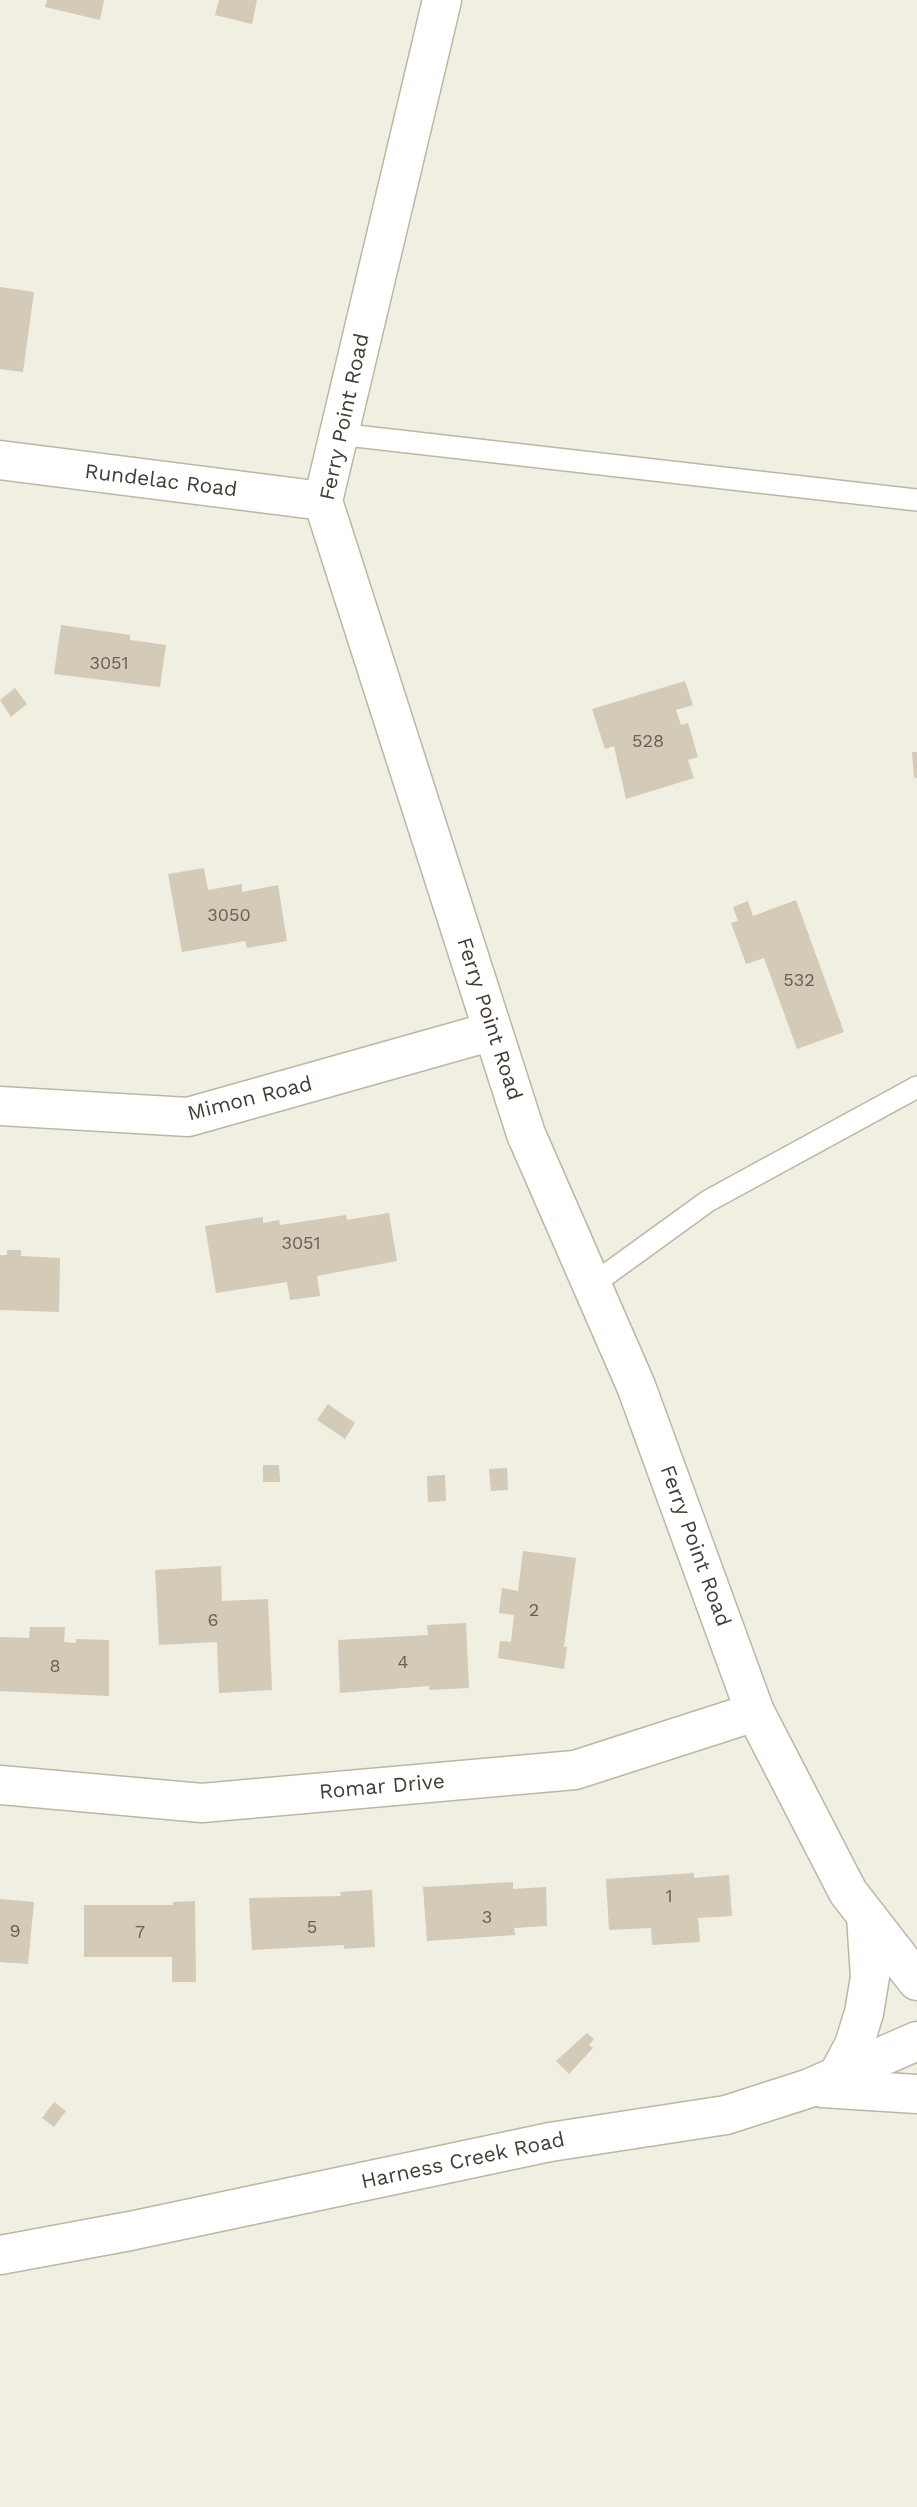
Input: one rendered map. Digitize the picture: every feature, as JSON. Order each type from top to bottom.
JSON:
[{"type":"street","name":"Ferry Point Road","points":[[442,0],[323,502],[526,1134],[636,1386],[755,1712],[848,1892],[917,1981]]},
{"type":"street","name":"Rundelac Road","points":[[0,460],[323,502]]},
{"type":"street","name":"Mimon Road","points":[[0,1106],[188,1117],[493,1031]]},
{"type":"street","name":"Romar Drive","points":[[0,1785],[202,1803],[575,1770],[755,1712]]},
{"type":"street","points":[[823,2082],[854,2045],[864,2013],[870,1977],[866,1916]]},
{"type":"street","name":"Harness Creek Road","points":[[0,2255],[130,2231],[550,2142],[726,2115],[823,2082],[917,2041]]},
{"type":"street","points":[[823,2082],[917,2094]]},
{"type":"lane","points":[[338,434],[917,500]]},
{"type":"lane","points":[[592,1285],[708,1201],[917,1087]]},
{"type":"building","points":[[47,0],[104,0],[100,20],[45,7]]},
{"type":"building","points":[[219,0],[257,0],[252,24],[215,15]]},
{"type":"building","points":[[0,287],[34,292],[23,372],[0,369]]},
{"type":"building","points":[[61,625],[130,635],[130,640],[166,645],[160,687],[54,674]]},
{"type":"building","points":[[685,681],[693,705],[676,710],[681,725],[688,723],[698,757],[688,760],[694,778],[626,799],[614,746],[605,749],[592,709]]},
{"type":"building","points":[[15,688],[27,704],[11,717],[0,700]]},
{"type":"building","points":[[912,752],[917,752],[917,778],[914,778]]},
{"type":"building","points":[[204,868],[208,890],[242,884],[242,892],[278,885],[287,941],[247,948],[245,941],[182,952],[168,874]]},
{"type":"building","points":[[796,900],[844,1032],[797,1049],[764,958],[746,964],[731,923],[738,921],[733,907],[748,901],[753,916]]},
{"type":"building","points":[[389,1213],[397,1261],[317,1276],[320,1296],[290,1300],[287,1282],[216,1293],[205,1226],[263,1217],[263,1223],[279,1220],[280,1225],[346,1215],[347,1220]]},
{"type":"building","points":[[7,1250],[21,1250],[21,1256],[60,1258],[59,1312],[0,1310],[0,1255],[7,1255]]},
{"type":"building","points":[[328,1404],[355,1423],[345,1439],[317,1420]]},
{"type":"building","points":[[263,1465],[279,1465],[280,1482],[263,1482]]},
{"type":"building","points":[[507,1468],[508,1490],[491,1491],[489,1469]]},
{"type":"building","points":[[445,1475],[446,1501],[428,1502],[427,1476]]},
{"type":"building","points":[[523,1551],[576,1558],[564,1647],[567,1647],[564,1669],[498,1658],[500,1641],[511,1642],[514,1615],[499,1613],[502,1588],[518,1591]]},
{"type":"building","points":[[221,1566],[222,1601],[268,1599],[272,1690],[219,1693],[217,1642],[159,1645],[155,1570]]},
{"type":"building","points":[[466,1623],[469,1688],[429,1690],[429,1686],[340,1693],[338,1640],[428,1635],[427,1625]]},
{"type":"building","points":[[30,1627],[65,1627],[64,1642],[76,1643],[76,1639],[109,1640],[109,1696],[0,1691],[0,1637],[29,1638]]},
{"type":"building","points":[[694,1873],[694,1878],[729,1875],[732,1916],[698,1918],[700,1942],[652,1945],[651,1928],[609,1930],[606,1879]]},
{"type":"building","points":[[513,1882],[513,1889],[546,1887],[547,1926],[514,1928],[515,1935],[427,1941],[423,1887]]},
{"type":"building","points":[[372,1890],[375,1947],[344,1949],[344,1945],[252,1950],[249,1898],[341,1896],[340,1892]]},
{"type":"building","points":[[0,1899],[34,1902],[28,1964],[0,1962]]},
{"type":"building","points":[[195,1901],[196,1982],[172,1982],[172,1957],[84,1957],[84,1905],[173,1905],[173,1902]]},
{"type":"building","points":[[587,2033],[594,2039],[589,2045],[593,2048],[569,2074],[556,2061]]},
{"type":"building","points":[[54,2102],[66,2111],[54,2127],[42,2118]]}]
